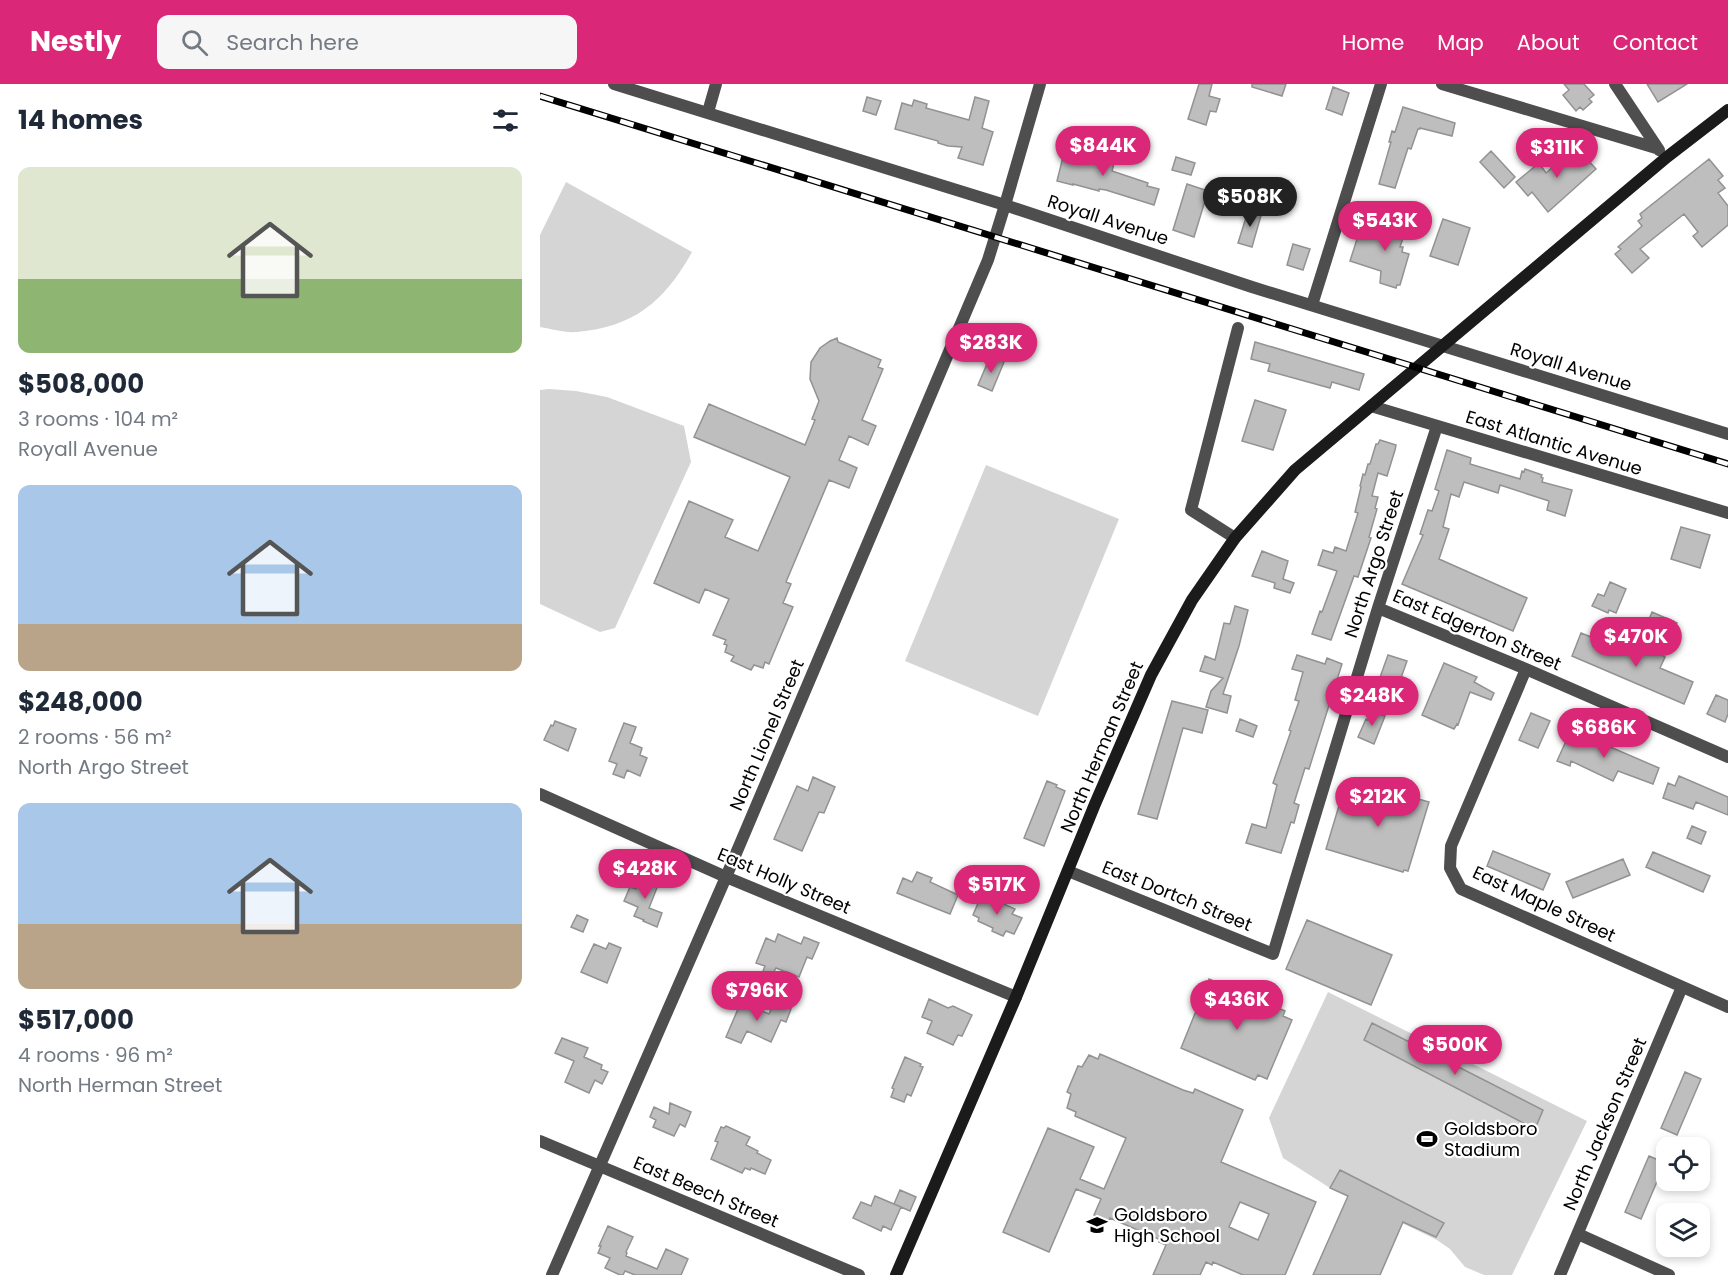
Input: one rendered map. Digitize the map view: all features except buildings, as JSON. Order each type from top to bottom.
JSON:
[{"type":"main road","name":"North Herman Street","points":[[896,1275],[1151,675],[1192,600],[1235,538],[1295,470],[1667,157],[1728,110]]},
{"type":"street","name":"Royall Avenue","points":[[614,84],[1005,206],[1252,287],[1728,434]]},
{"type":"street","points":[[708,112],[716,84]]},
{"type":"street","name":"North Lionel Street","points":[[552,1275],[726,877],[988,260],[1040,84]]},
{"type":"street","points":[[1312,305],[1381,84]]},
{"type":"street","points":[[1442,84],[1656,148]]},
{"type":"street","points":[[1615,84],[1656,148],[1667,157]]},
{"type":"street","points":[[1235,538],[1191,510],[1238,328]]},
{"type":"street","name":"East Atlantic Avenue","points":[[1371,406],[1728,513]]},
{"type":"street","name":"North Argo Street","points":[[1273,954],[1378,608],[1437,426]]},
{"type":"street","name":"East Edgerton Street","points":[[1378,608],[1728,756]]},
{"type":"street","name":"East Maple Street","points":[[1526,669],[1451,846],[1450,868],[1461,889],[1728,1007]]},
{"type":"street","name":"East Holly Street","points":[[540,795],[726,877],[1016,997]]},
{"type":"street","name":"East Dortch Street","points":[[1068,872],[1273,954]]},
{"type":"street","name":"North Jackson Street","points":[[1560,1275],[1683,987]]},
{"type":"street","name":"East Beech Street","points":[[540,1142],[859,1275]]},
{"type":"street","points":[[1578,1234],[1669,1275]]},
{"type":"shaded area","points":[[566,182],[692,252],[671,284],[646,308],[615,324],[577,332],[540,327],[540,235]]},
{"type":"shaded area","points":[[549,389],[607,397],[684,426],[691,462],[615,628],[600,632],[540,604],[540,390]]},
{"type":"shaded area","points":[[986,465],[1119,519],[1038,716],[905,661]]},
{"type":"shaded area","name":"Goldsboro Stadium","points":[[1328,992],[1587,1121],[1512,1275],[1484,1275],[1465,1267],[1450,1249],[1437,1240],[1330,1188],[1283,1158],[1269,1118]]},
{"type":"railway","points":[[540,96],[1728,464]]},
{"type":"place","name":"Goldsboro Stadium","points":[[1427,1139]]},
{"type":"place","name":"Goldsboro High School","points":[[1097,1225]]}]
